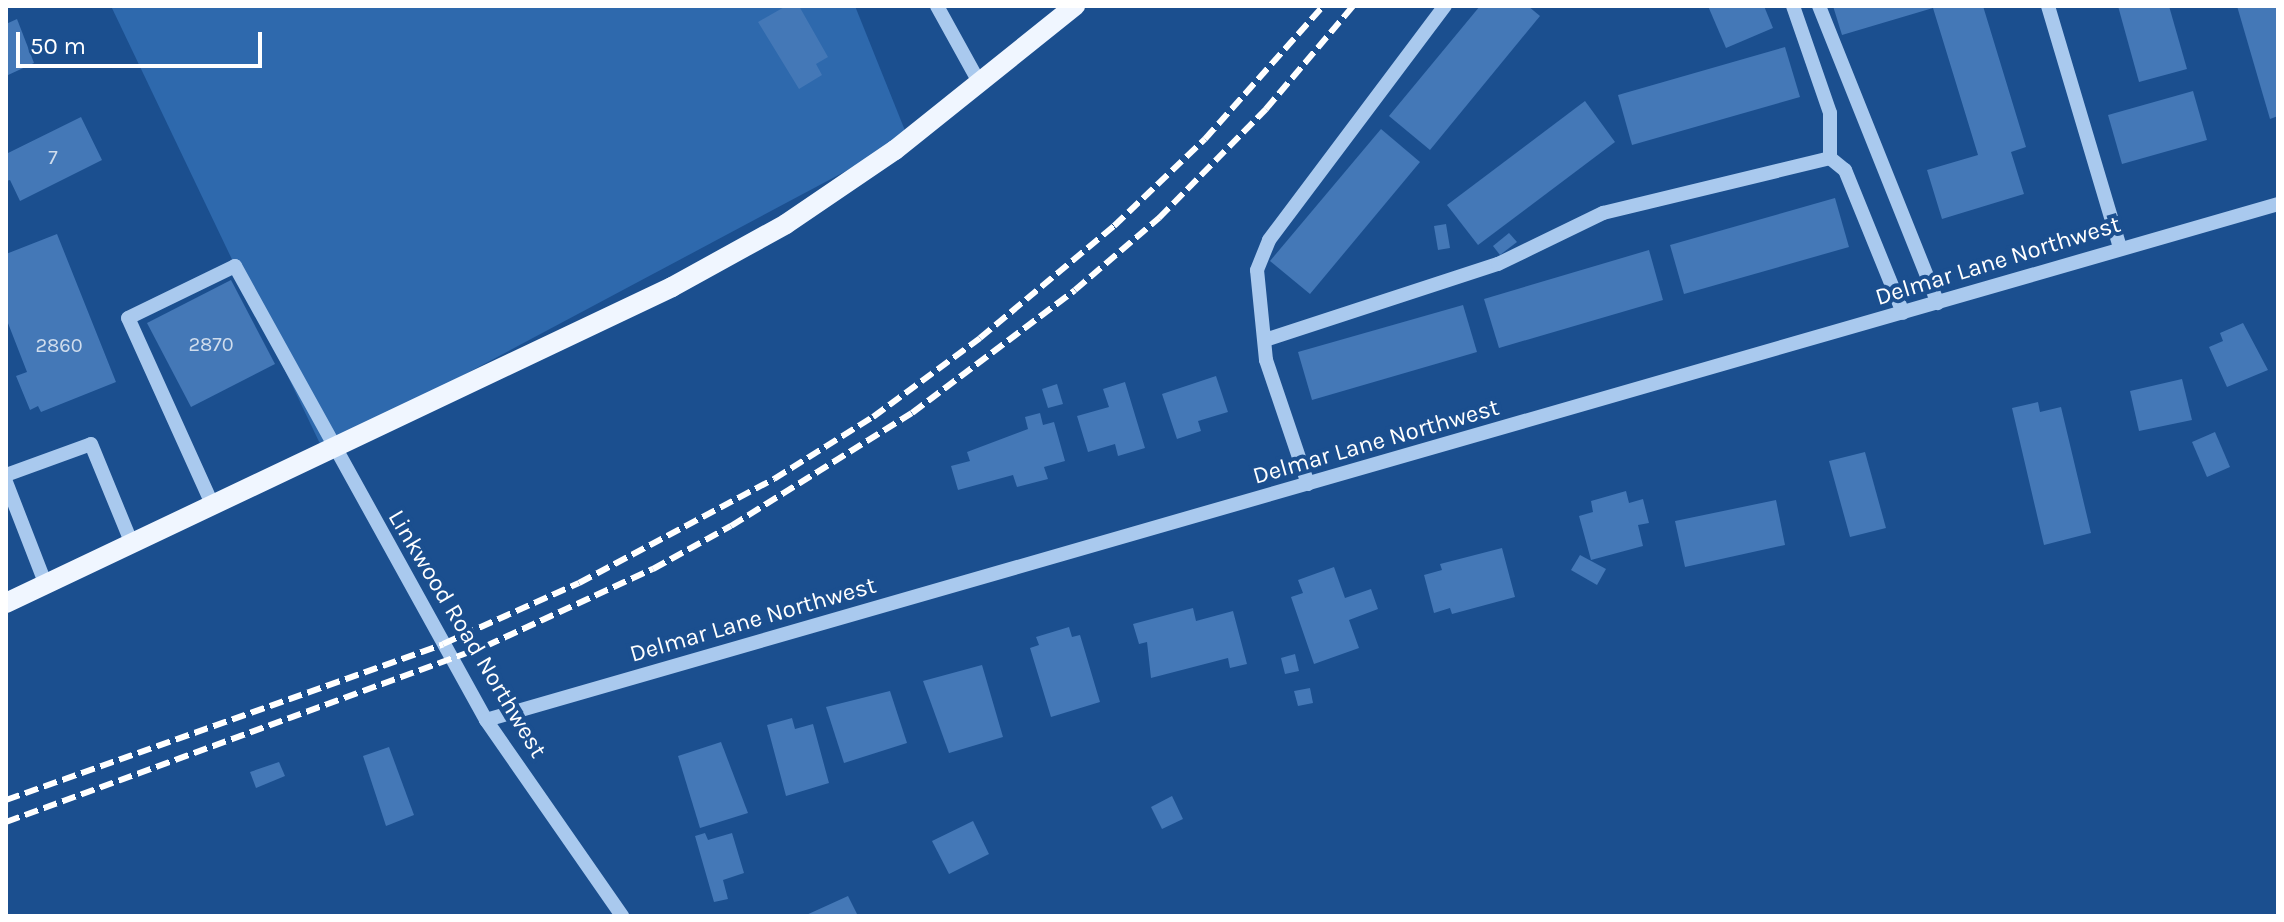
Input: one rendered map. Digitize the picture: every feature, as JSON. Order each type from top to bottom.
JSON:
[{"type":"main road","points":[[6,603],[672,287],[786,224],[980,84],[1075,6]]},
{"type":"street","points":[[937,6],[980,84]]},
{"type":"street","points":[[1308,484],[1266,360],[1257,270],[1269,240],[1445,6]]},
{"type":"street","points":[[1793,6],[1830,113],[1830,158]]},
{"type":"street","points":[[1819,6],[1938,303]]},
{"type":"street","points":[[2048,6],[2120,247]]},
{"type":"street","points":[[1265,340],[1498,264],[1603,213],[1830,158]]},
{"type":"street","points":[[1830,158],[1845,170],[1903,313]]},
{"type":"street","name":"Delmar Lane Northwest","points":[[486,720],[2278,204]]},
{"type":"street","name":"Linkwood Road Northwest","points":[[213,506],[128,318],[235,266],[486,720],[622,916]]},
{"type":"street","points":[[6,475],[91,444],[132,544]]},
{"type":"street","points":[[6,482],[46,585]]},
{"type":"shaded area","points":[[111,6],[855,6],[908,138],[323,450]]},
{"type":"building","points":[[786,6],[799,6],[828,57],[816,64],[822,75],[799,89],[758,22]]},
{"type":"building","points":[[1480,6],[1528,6],[1540,16],[1430,150],[1389,116]]},
{"type":"building","points":[[1708,6],[1764,6],[1773,28],[1726,48]]},
{"type":"building","points":[[1833,6],[1983,6],[2026,147],[2011,152],[2024,194],[1942,219],[1927,170],[1978,155],[1933,8],[1842,35]]},
{"type":"building","points":[[2118,6],[2169,6],[2187,69],[2139,82]]},
{"type":"building","points":[[2237,6],[2278,6],[2278,116],[2270,119]]},
{"type":"building","points":[[17,19],[34,63],[6,76],[6,24]]},
{"type":"building","points":[[1785,47],[1800,97],[1632,145],[1618,95]]},
{"type":"building","points":[[2193,91],[2207,140],[2122,164],[2108,115]]},
{"type":"building","points":[[1585,101],[1615,142],[1478,245],[1447,205]]},
{"type":"building","points":[[81,117],[102,160],[20,201],[10,180],[6,181],[6,154]]},
{"type":"building","points":[[1381,129],[1420,162],[1310,294],[1270,261]]},
{"type":"building","points":[[1835,198],[1849,247],[1684,294],[1670,245]]},
{"type":"building","points":[[1446,224],[1450,248],[1438,250],[1434,226]]},
{"type":"building","points":[[1509,233],[1517,242],[1500,255],[1493,246]]},
{"type":"building","points":[[57,234],[116,382],[41,412],[38,406],[30,410],[16,376],[27,372],[6,318],[6,254]]},
{"type":"building","points":[[1649,250],[1663,300],[1499,348],[1484,299]]},
{"type":"building","points":[[231,280],[275,364],[191,407],[147,323]]},
{"type":"building","points":[[1463,305],[1477,352],[1312,400],[1298,352]]},
{"type":"building","points":[[2243,323],[2268,370],[2227,387],[2209,347],[2223,341],[2220,333]]},
{"type":"building","points":[[1216,376],[1228,412],[1198,421],[1201,431],[1177,439],[1162,394]]},
{"type":"building","points":[[2182,379],[2192,420],[2139,431],[2130,391]]},
{"type":"building","points":[[1125,382],[1145,448],[1118,456],[1115,444],[1088,452],[1077,416],[1109,407],[1103,389]]},
{"type":"building","points":[[1057,384],[1063,404],[1048,408],[1042,389]]},
{"type":"building","points":[[2038,402],[2040,412],[2061,407],[2091,533],[2044,545],[2012,408]]},
{"type":"building","points":[[1040,413],[1043,425],[1054,422],[1065,461],[1044,467],[1048,479],[1017,487],[1013,475],[958,490],[951,466],[970,461],[967,452],[1028,429],[1025,417]]},
{"type":"building","points":[[2215,432],[2230,467],[2207,477],[2192,442]]},
{"type":"building","points":[[1865,452],[1886,528],[1850,537],[1829,461]]},
{"type":"building","points":[[1626,491],[1629,503],[1643,499],[1649,523],[1638,525],[1643,546],[1591,560],[1579,516],[1593,512],[1591,501]]},
{"type":"building","points":[[1776,500],[1785,545],[1685,567],[1675,521]]},
{"type":"building","points":[[1502,548],[1515,597],[1452,614],[1450,608],[1434,613],[1424,575],[1442,570],[1440,564]]},
{"type":"building","points":[[1580,555],[1606,569],[1597,585],[1571,570]]},
{"type":"building","points":[[1334,567],[1345,598],[1371,589],[1378,609],[1349,620],[1359,648],[1314,664],[1291,597],[1303,593],[1298,580]]},
{"type":"building","points":[[1193,608],[1196,621],[1233,611],[1247,664],[1230,668],[1228,658],[1151,678],[1147,642],[1139,644],[1133,624]]},
{"type":"building","points":[[1069,627],[1072,637],[1080,635],[1100,702],[1051,717],[1030,648],[1039,645],[1036,637]]},
{"type":"building","points":[[1295,654],[1299,671],[1285,674],[1281,658]]},
{"type":"building","points":[[982,665],[1003,737],[949,753],[923,681]]},
{"type":"building","points":[[1310,688],[1313,703],[1298,706],[1294,691]]},
{"type":"building","points":[[890,691],[907,743],[844,763],[826,707]]},
{"type":"building","points":[[792,718],[795,729],[813,724],[829,783],[786,796],[767,725]]},
{"type":"building","points":[[721,742],[748,813],[700,828],[678,756]]},
{"type":"building","points":[[389,747],[414,815],[386,826],[363,756]]},
{"type":"building","points":[[279,762],[285,776],[256,788],[250,772]]},
{"type":"building","points":[[1172,796],[1183,819],[1162,829],[1151,807]]},
{"type":"building","points":[[973,821],[989,854],[949,874],[932,841]]},
{"type":"building","points":[[705,833],[708,840],[732,833],[744,873],[723,880],[728,899],[714,902],[695,836]]},
{"type":"building","points":[[848,896],[858,916],[804,916]]},
{"type":"railway","points":[[6,800],[443,644],[579,583],[774,479],[873,417],[980,338],[1114,226],[1205,139],[1323,6]]},
{"type":"railway","points":[[6,822],[486,646],[653,569],[731,526],[912,413],[1075,290],[1159,218],[1266,109],[1353,6]]}]
